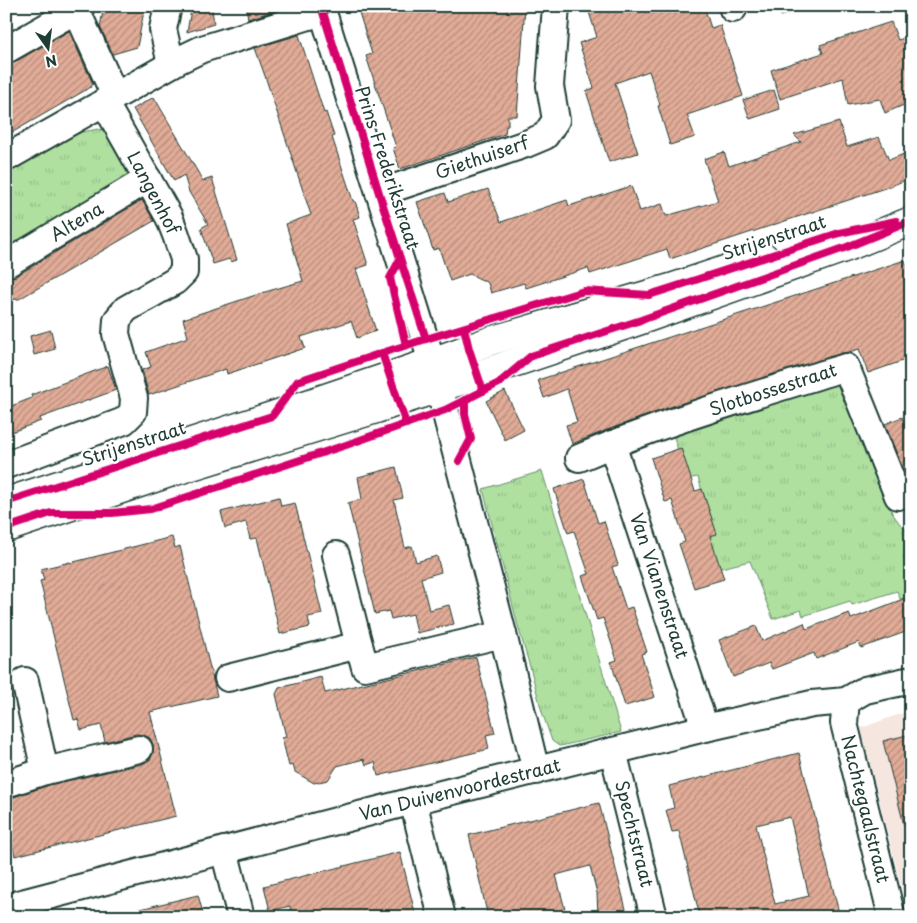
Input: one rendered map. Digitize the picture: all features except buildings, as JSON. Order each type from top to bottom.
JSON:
[{"type":"street","points":[[168,6],[163,29],[171,64]]},
{"type":"street","name":"Giethuiserf","points":[[379,193],[545,136],[556,120],[550,86],[556,6]]},
{"type":"street","points":[[6,158],[171,64],[202,49],[322,9]]},
{"type":"street","name":"Prins Frederikstraat","points":[[322,9],[436,375],[503,634],[536,771]]},
{"type":"street","name":"Langenhof","points":[[6,50],[69,14],[80,18],[110,99],[148,179],[169,217],[184,260],[184,272],[176,281],[126,309],[117,320],[116,334],[134,398],[133,412],[124,421],[6,465]]},
{"type":"street","name":"Altena","points":[[6,263],[148,179]]},
{"type":"street","name":"Strijenstraat","points":[[6,528],[172,472],[376,408],[436,375],[490,341],[670,288],[838,232],[911,220]]},
{"type":"street","name":"Slotbossestraat","points":[[612,444],[674,421],[846,367],[898,496],[911,491]]},
{"type":"street","name":"Strijenstraat","points":[[6,502],[436,375]]},
{"type":"street","points":[[579,458],[612,444]]},
{"type":"street","name":"Van Vianenstraat","points":[[612,444],[705,728]]},
{"type":"street","points":[[336,554],[365,667],[503,634]]},
{"type":"street","points":[[228,678],[359,645]]},
{"type":"street","name":"Van Duivenvoordestraat","points":[[10,909],[412,801],[705,728],[812,704],[846,701],[865,690],[911,680]]},
{"type":"street","points":[[25,681],[45,771]]},
{"type":"street","name":"Nachtegaalstraat","points":[[846,701],[844,723],[892,917]]},
{"type":"street","points":[[6,784],[45,771],[139,749]]},
{"type":"street","name":"Spechtstraat","points":[[613,751],[654,917]]},
{"type":"street","points":[[412,801],[442,917]]},
{"type":"street","points":[[224,850],[240,917]]},
{"type":"shaded area","points":[[911,710],[911,917],[909,917],[861,728]]},
{"type":"green space","points":[[778,6],[811,6],[781,16]]},
{"type":"green space","points":[[98,129],[105,131],[131,174],[6,252],[6,173],[77,134]]},
{"type":"green space","points":[[840,381],[884,482],[892,513],[911,534],[911,596],[900,599],[897,591],[852,605],[850,601],[803,616],[801,610],[773,619],[750,561],[717,569],[705,528],[712,525],[698,477],[686,479],[672,430]]},
{"type":"green space","points":[[542,471],[621,732],[559,746],[552,741],[542,712],[483,489]]},
{"type":"cycle path","points":[[321,6],[426,339]]},
{"type":"cycle path","points":[[406,424],[382,353],[584,291],[649,295],[839,233],[896,221]]},
{"type":"cycle path","points":[[6,528],[51,513],[112,513],[151,509],[346,445],[445,410],[499,383],[531,356],[641,320],[847,247],[911,221]]},
{"type":"cycle path","points":[[400,259],[390,278],[406,345]]},
{"type":"cycle path","points":[[464,328],[483,391]]},
{"type":"cycle path","points":[[6,502],[272,416],[298,381],[382,353]]},
{"type":"cycle path","points":[[459,461],[471,439],[465,414],[465,400]]}]
